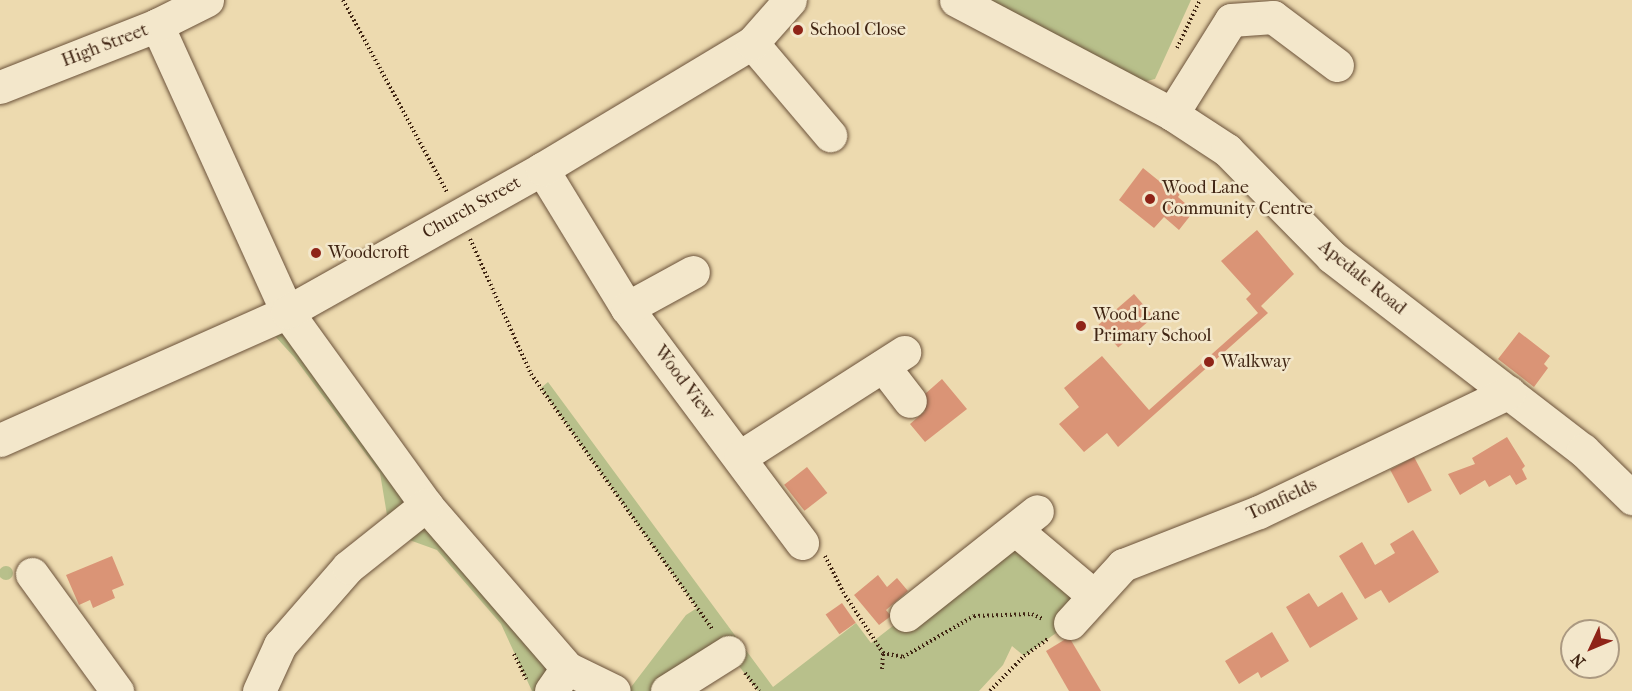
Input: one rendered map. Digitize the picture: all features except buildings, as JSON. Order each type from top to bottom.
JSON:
[{"type":"street","name":"High Street","points":[[0,87],[157,25],[207,0]]},
{"type":"street","name":"Church Street","points":[[0,440],[287,312],[542,169],[752,43],[790,0]]},
{"type":"street","name":"Apedale Road","points":[[956,0],[1172,114],[1227,150],[1332,257],[1583,450],[1632,498]]},
{"type":"street","points":[[1172,114],[1231,20],[1274,17],[1337,65]]},
{"type":"street","points":[[157,25],[287,312],[426,505],[559,680],[614,691]]},
{"type":"street","points":[[752,43],[830,135]]},
{"type":"street","name":"Wood View","points":[[542,169],[627,308],[749,470],[813,548]]},
{"type":"street","points":[[627,308],[693,272]]},
{"type":"street","points":[[749,470],[894,359],[910,401]]},
{"type":"street","name":"Tomfields","points":[[1067,626],[1093,594],[1124,565],[1259,512],[1509,392]]},
{"type":"street","points":[[259,691],[280,645],[348,567],[426,505]]},
{"type":"street","points":[[906,615],[1026,520],[1093,594]]},
{"type":"street","points":[[32,574],[117,691]]},
{"type":"street","points":[[667,691],[729,652]]},
{"type":"path","points":[[343,0],[460,215],[531,374],[759,691]]},
{"type":"path","points":[[813,548],[883,653],[882,669]]},
{"type":"path","points":[[883,653],[903,657],[974,616],[1032,614],[1067,626]]},
{"type":"path","points":[[990,691],[1024,656],[1067,626]]},
{"type":"green space","points":[[991,0],[1191,0],[1155,79],[1131,85]]},
{"type":"green space","points":[[287,312],[426,505],[614,691],[532,691],[501,624],[437,550],[390,533],[380,473],[294,357],[263,323]]},
{"type":"green space","points":[[548,382],[773,687],[856,623],[871,643],[1016,530],[1093,595],[1070,623],[1024,656],[1012,646],[1003,665],[979,691],[758,691],[729,653],[667,691],[628,691],[686,615],[697,608],[541,388]]},
{"type":"green space","points":[[6,566],[11,568],[13,573],[11,578],[6,580],[1,578],[-1,573],[1,568]]},
{"type":"place","name":"School Close","points":[[798,30]]},
{"type":"place","name":"Wood Lane Community Centre","points":[[1150,199]]},
{"type":"place","name":"Woodcroft","points":[[316,253]]},
{"type":"place","name":"Wood Lane Primary School","points":[[1081,326]]},
{"type":"place","name":"Walkway","points":[[1209,362]]}]
